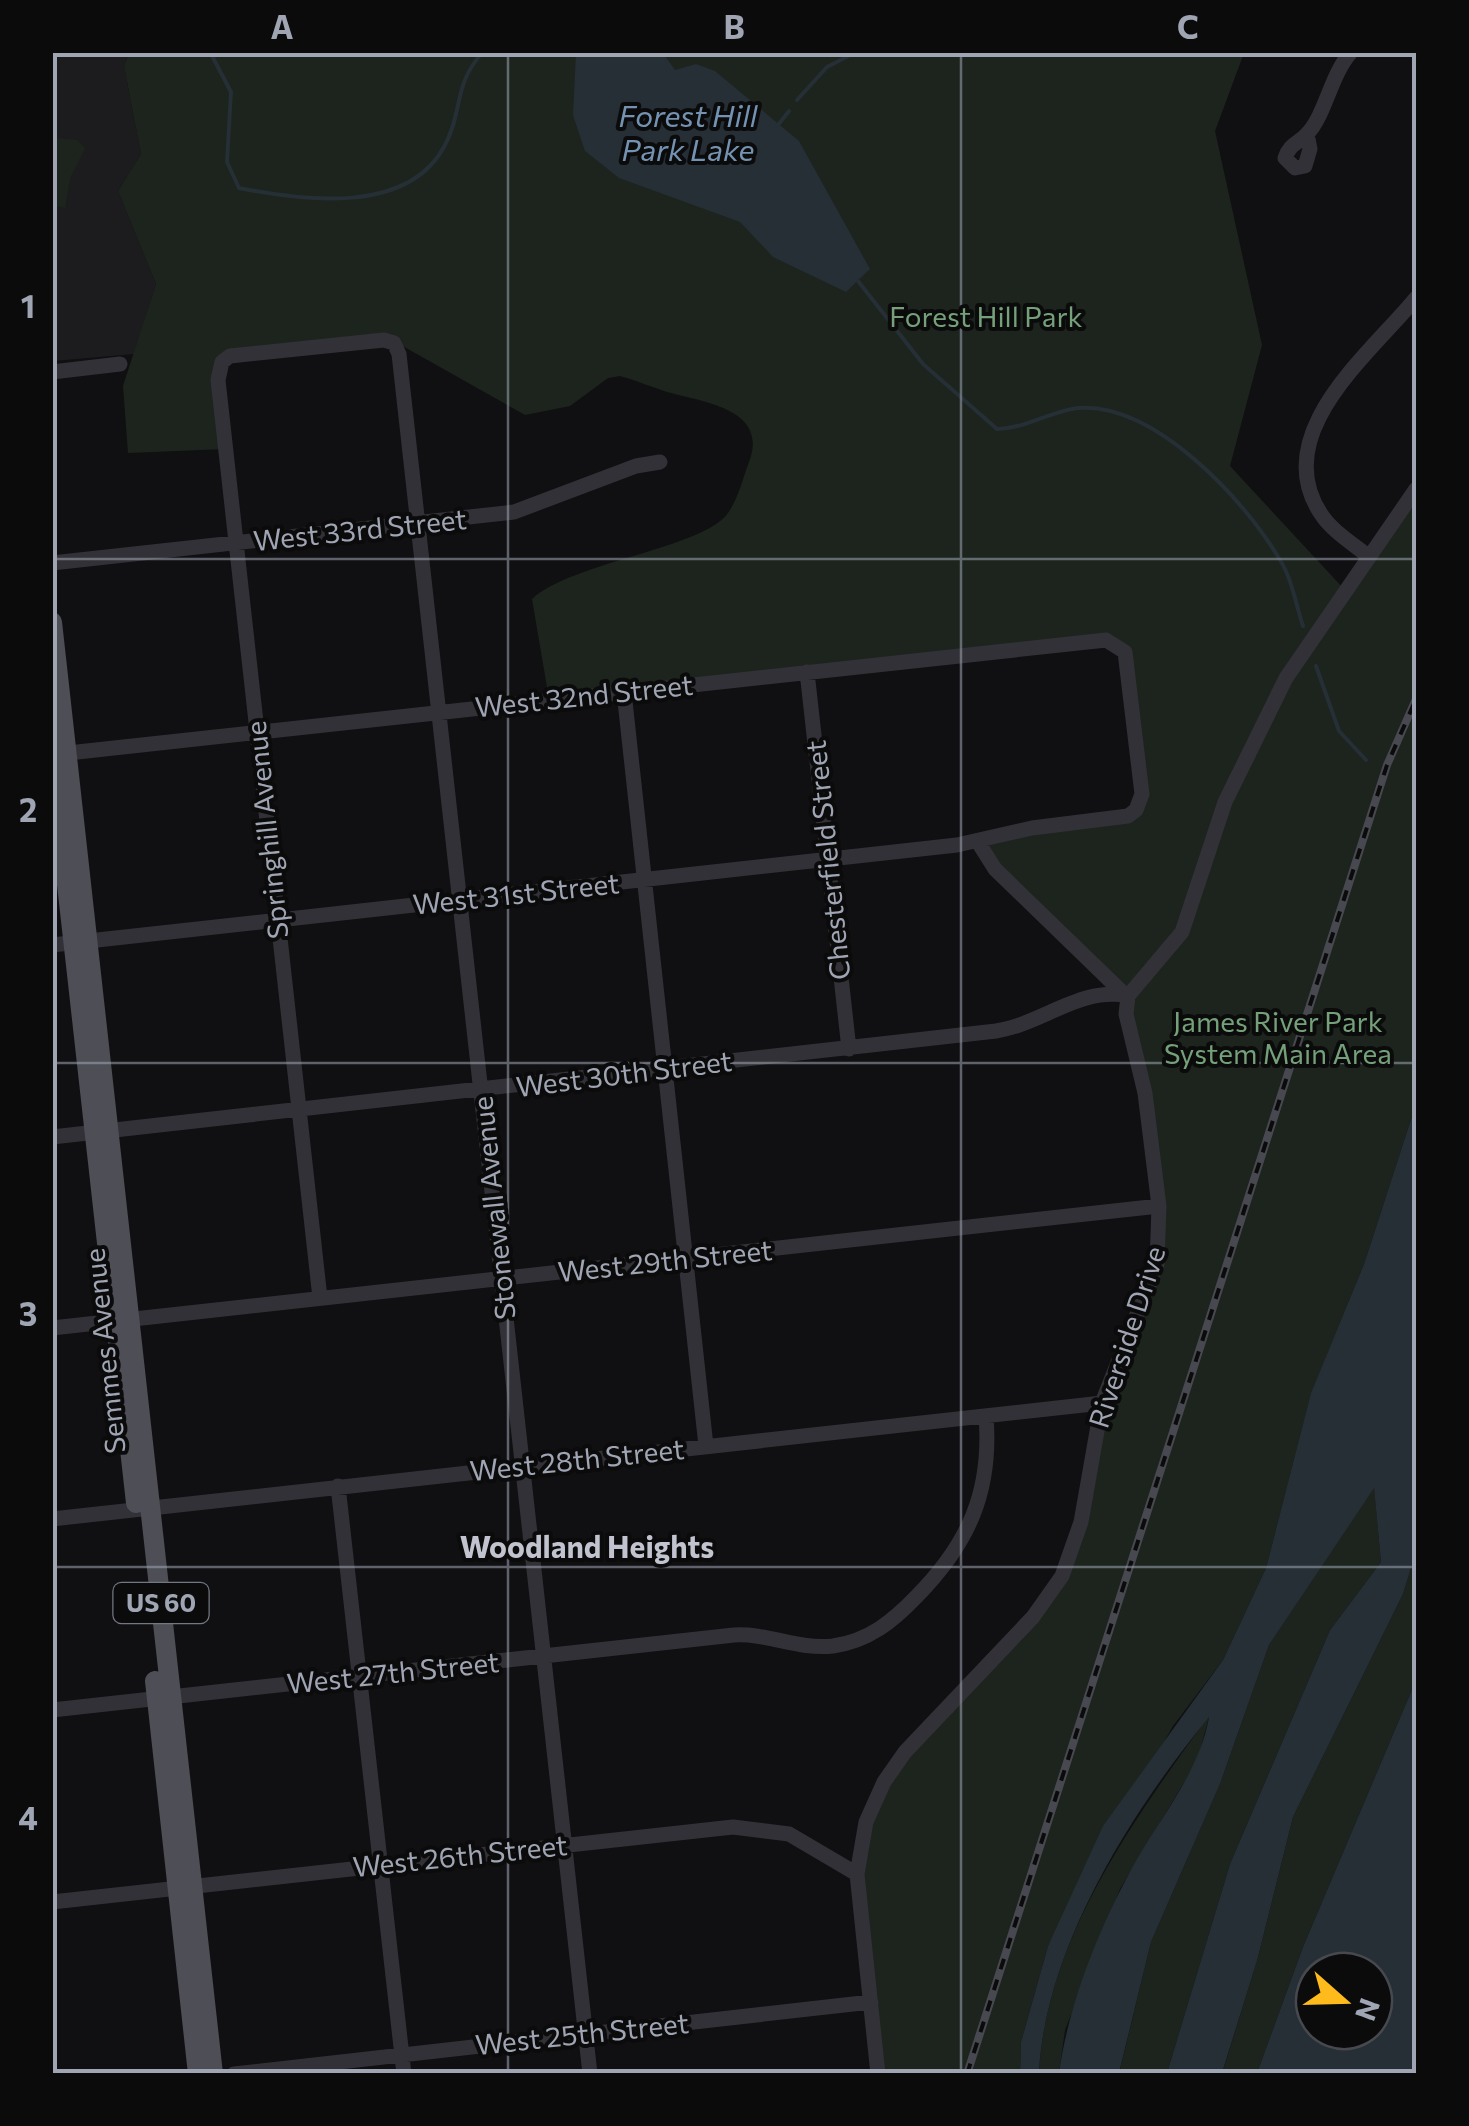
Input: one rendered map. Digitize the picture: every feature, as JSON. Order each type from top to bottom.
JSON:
[{"type":"main road","name":"Semmes Avenue","points":[[52,622],[56,753],[71,943],[102,1132],[185,1886],[213,2074]]},
{"type":"main road","name":"Semmes Avenue","points":[[185,1886],[198,2074]]},
{"type":"street","points":[[1307,134],[1340,66],[1352,52]]},
{"type":"street","points":[[1368,556],[1329,524],[1316,506],[1305,463],[1306,443],[1318,415],[1416,298]]},
{"type":"street","name":"Springhill Avenue","points":[[320,1298],[218,380],[222,362],[237,355],[380,340],[394,343]]},
{"type":"street","name":"Stonewall Avenue","points":[[394,343],[399,354],[419,522],[590,2074]]},
{"type":"street","points":[[52,372],[120,364]]},
{"type":"street","name":"West 33rd Street","points":[[52,563],[514,512],[636,466],[660,462]]},
{"type":"street","points":[[978,842],[995,869],[1039,907],[1103,978],[1128,996],[1178,938],[1225,802],[1286,678],[1416,489]]},
{"type":"street","name":"West 32nd Street","points":[[56,753],[1099,640],[1116,643]]},
{"type":"street","name":"West 31st Street","points":[[71,943],[978,842],[1032,828],[1124,817],[1136,810],[1142,794],[1125,652],[1116,643]]},
{"type":"street","name":"Chesterfield Street","points":[[807,672],[849,1049]]},
{"type":"street","points":[[624,692],[706,1446]]},
{"type":"street","name":"West 30th Street","points":[[52,1137],[1015,1028],[1100,992],[1128,996]]},
{"type":"street","name":"Riverside Drive","points":[[878,2074],[858,1874],[866,1822],[892,1769],[1033,1617],[1062,1576],[1082,1522],[1102,1404],[1157,1264],[1159,1206],[1145,1093],[1126,1014],[1128,996]]},
{"type":"street","name":"West 29th Street","points":[[52,1328],[1159,1206]]},
{"type":"street","name":"West 28th Street","points":[[52,1519],[1102,1404]]},
{"type":"street","name":"West 27th Street","points":[[52,1710],[734,1635],[755,1635],[804,1647],[858,1640],[892,1620],[941,1571],[970,1529],[987,1468],[986,1416]]},
{"type":"street","points":[[338,1486],[404,2074]]},
{"type":"street","name":"West 26th Street","points":[[52,1902],[722,1828],[761,1828],[801,1839],[858,1874]]},
{"type":"street","name":"West 25th Street","points":[[234,2074],[871,2002]]},
{"type":"shaded area","points":[[57,53],[129,53],[124,66],[141,154],[118,191],[156,284],[134,354],[53,361],[52,59]]},
{"type":"green space","name":"Forest Hill Park","points":[[129,53],[1244,53],[1215,131],[1262,345],[1230,466],[1344,589],[1416,489],[1416,1104],[1364,1264],[1311,1394],[1266,1568],[1223,1660],[1173,1726],[1048,1946],[1021,2042],[1020,2073],[878,2073],[858,1886],[876,1796],[1062,1576],[1095,1433],[1159,1252],[1127,1001],[978,842],[1124,817],[1142,787],[1116,643],[549,699],[532,599],[576,575],[666,546],[714,525],[732,507],[753,444],[750,429],[728,410],[620,376],[608,378],[570,406],[525,415],[392,340],[223,362],[225,449],[128,453],[123,386],[156,284],[118,191],[141,154],[124,66]]},
{"type":"green space","points":[[53,138],[77,140],[85,148],[70,178],[65,208],[53,205]]},
{"type":"green space","points":[[1374,1486],[1381,1562],[1330,1630],[1230,1864],[1167,2073],[1119,2074],[1151,1942],[1220,1784],[1269,1645]]},
{"type":"green space","points":[[1416,1552],[1416,1680],[1302,1951],[1294,1951],[1294,1972],[1257,2073],[1222,2074],[1257,1961],[1293,1817],[1403,1594]]},
{"type":"green space","points":[[1210,1714],[1197,1761],[1120,1889],[1065,2030],[1059,2073],[1039,2074],[1045,2024],[1076,1928],[1124,1839]]},
{"type":"water","name":"Forest Hill Park Lake","points":[[576,53],[663,53],[675,70],[696,64],[715,71],[799,141],[870,269],[846,292],[773,257],[740,222],[619,178],[585,151],[573,115]]},
{"type":"water","points":[[1416,1104],[1416,1552],[1403,1594],[1293,1817],[1257,1961],[1222,2073],[1167,2073],[1230,1864],[1330,1630],[1381,1562],[1374,1488],[1269,1645],[1220,1784],[1151,1942],[1119,2073],[1059,2073],[1070,2018],[1111,1909],[1189,1773],[1209,1717],[1150,1795],[1097,1884],[1057,1978],[1039,2073],[1020,2073],[1021,2042],[1048,1946],[1103,1826],[1223,1660],[1266,1568],[1311,1393],[1364,1264]]},
{"type":"water","points":[[1416,1680],[1416,2073],[1257,2073],[1294,1972],[1294,2051],[1394,2051],[1394,1951],[1302,1951]]},
{"type":"waterway","points":[[210,52],[231,92],[227,162],[239,188],[323,199],[381,193],[407,183],[428,167],[451,133],[467,75],[483,52]]},
{"type":"waterway","points":[[797,100],[827,67],[856,52]]},
{"type":"waterway","points":[[778,125],[789,111]]},
{"type":"waterway","points":[[858,281],[923,364],[997,429],[1079,408],[1108,411],[1138,421],[1167,438],[1221,484],[1264,536],[1288,575],[1303,626]]},
{"type":"waterway","points":[[1316,666],[1339,731],[1366,760]]},
{"type":"railway","points":[[967,2074],[1387,765],[1416,699]]},
{"type":"district","name":"Woodland Heights","points":[[587,1548]]},
{"type":"park label","name":"James River Park System Main Area","points":[[1278,1038]]}]
